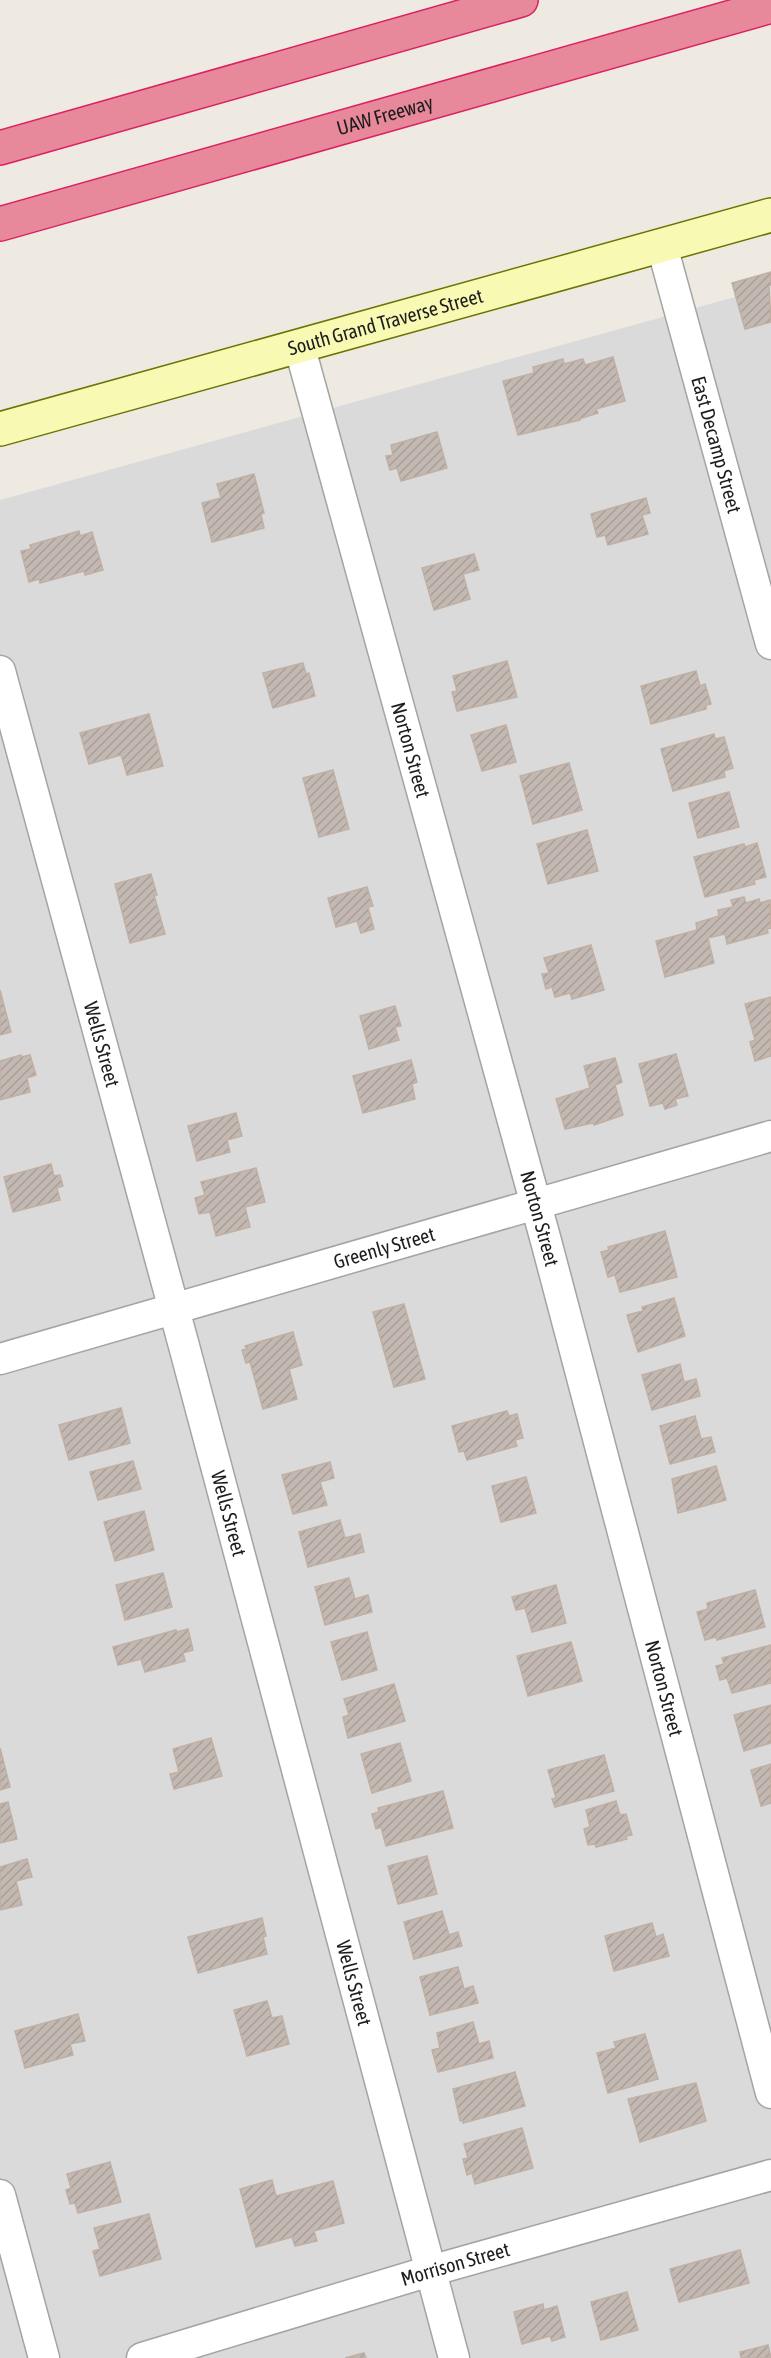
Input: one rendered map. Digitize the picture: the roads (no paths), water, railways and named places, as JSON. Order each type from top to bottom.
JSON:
[{"type":"highway","points":[[0,148],[521,0]]},
{"type":"highway","name":"UAW Freeway","points":[[0,224],[771,6]]},
{"type":"main road","name":"South Grand Traverse Street","points":[[0,429],[771,215]]},
{"type":"street","name":"East Decamp Street","points":[[662,246],[771,644]]},
{"type":"street","name":"Norton Street","points":[[299,345],[536,1203],[771,2093]]},
{"type":"street","name":"Wells Street","points":[[0,670],[174,1309],[454,2358]]},
{"type":"street","name":"Greenly Street","points":[[0,1359],[771,1136]]},
{"type":"street","name":"Morrison Street","points":[[142,2358],[430,2271],[771,2175]]},
{"type":"street","points":[[0,2195],[44,2358]]}]
